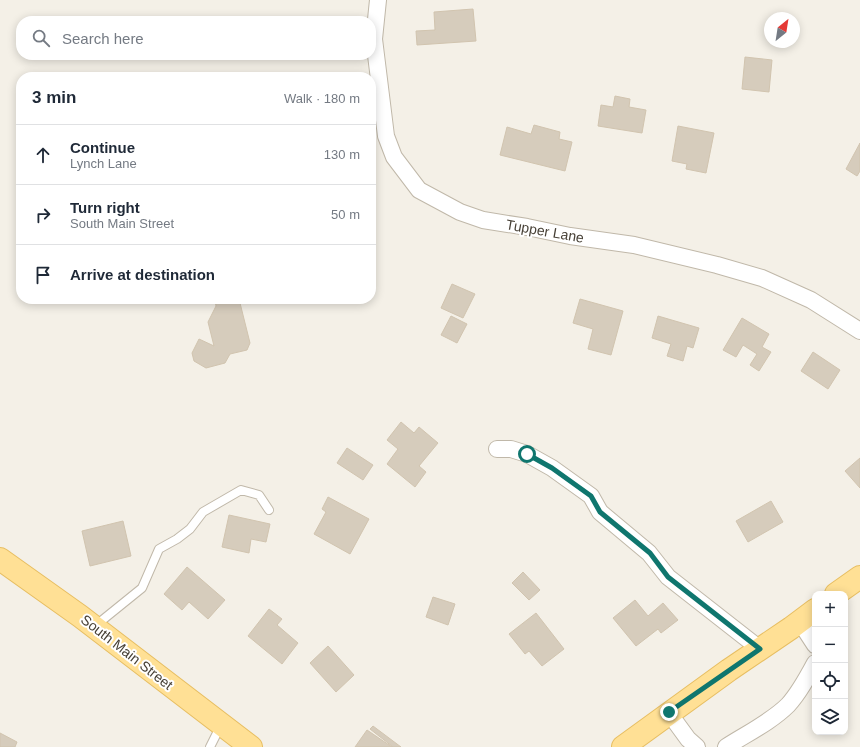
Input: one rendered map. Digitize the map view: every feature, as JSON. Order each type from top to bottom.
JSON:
[{"type":"main road","name":"South Main Street","points":[[0,559],[94,627],[251,747]]},
{"type":"main road","points":[[840,591],[860,577]]},
{"type":"main road","points":[[623,747],[669,712],[807,616]]},
{"type":"street","name":"Tupper Lane","points":[[376,20],[378,0]]},
{"type":"street","name":"Tupper Lane","points":[[376,55],[386,136],[394,157],[419,190],[460,212],[483,220],[570,236],[634,245],[717,265],[762,278],[811,300],[860,331]]},
{"type":"street","points":[[497,449],[511,449],[527,454],[552,468],[591,496],[600,512],[650,553],[668,577],[760,649]]},
{"type":"street","points":[[807,616],[812,634]]},
{"type":"street","points":[[726,747],[777,715],[788,705],[801,689],[812,669]]},
{"type":"street","points":[[669,712],[688,739],[696,747]]},
{"type":"lane","points":[[94,627],[142,588],[159,549],[177,539],[190,529],[203,512],[241,490],[259,495],[269,510]]},
{"type":"lane","points":[[210,747],[222,724]]},
{"type":"building","points":[[473,9],[476,41],[417,45],[416,31],[435,30],[434,12]]},
{"type":"building","points":[[745,57],[772,60],[769,92],[742,89]]},
{"type":"building","points":[[615,96],[630,99],[629,107],[646,110],[642,133],[598,126],[601,105],[613,107]]},
{"type":"building","points":[[534,125],[560,132],[559,139],[572,142],[565,171],[500,155],[507,127],[531,134]]},
{"type":"building","points":[[678,126],[714,133],[706,173],[686,169],[687,164],[672,161]]},
{"type":"building","points":[[860,143],[860,171],[857,176],[846,169]]},
{"type":"building","points":[[452,284],[475,294],[463,318],[441,308]]},
{"type":"building","points":[[580,299],[623,311],[611,355],[588,349],[593,329],[573,323]]},
{"type":"building","points":[[216,304],[240,304],[250,343],[247,350],[230,354],[225,363],[206,368],[194,361],[192,353],[199,339],[214,346],[208,322]]},
{"type":"building","points":[[451,316],[467,324],[457,343],[441,335]]},
{"type":"building","points":[[658,316],[699,328],[693,348],[687,346],[683,361],[667,356],[671,344],[652,338]]},
{"type":"building","points":[[742,318],[769,334],[762,347],[771,352],[759,371],[750,365],[757,354],[743,345],[736,357],[723,350]]},
{"type":"building","points":[[813,352],[840,370],[828,389],[801,371]]},
{"type":"building","points":[[401,422],[414,433],[419,427],[438,443],[419,466],[426,472],[415,487],[387,464],[398,449],[387,440]]},
{"type":"building","points":[[347,448],[373,465],[363,480],[337,463]]},
{"type":"building","points":[[860,458],[860,488],[845,471]]},
{"type":"building","points":[[328,497],[369,519],[350,554],[314,534],[326,512],[322,509]]},
{"type":"building","points":[[771,501],[783,522],[748,542],[736,521]]},
{"type":"building","points":[[229,515],[270,524],[266,542],[251,539],[249,553],[222,547]]},
{"type":"building","points":[[123,521],[131,556],[90,566],[82,531]]},
{"type":"building","points":[[187,567],[225,600],[208,619],[189,602],[182,610],[164,594]]},
{"type":"building","points":[[523,572],[540,590],[529,600],[512,583]]},
{"type":"building","points":[[433,597],[455,604],[448,625],[426,617]]},
{"type":"building","points":[[635,600],[648,616],[663,603],[678,620],[661,633],[658,629],[636,646],[613,618]]},
{"type":"building","points":[[269,609],[282,619],[277,625],[298,643],[282,664],[248,636]]},
{"type":"building","points":[[536,613],[564,649],[542,666],[529,651],[525,654],[509,634]]},
{"type":"building","points":[[328,646],[354,675],[336,692],[310,663]]},
{"type":"building","points":[[373,726],[401,747],[393,747],[370,729]]},
{"type":"building","points":[[367,730],[392,747],[355,747]]},
{"type":"building","points":[[0,733],[17,742],[15,747],[0,747]]},
{"type":"route","points":[[527,454],[552,468],[561,476],[591,496],[600,512],[650,553],[668,577],[760,649],[669,712]]}]
